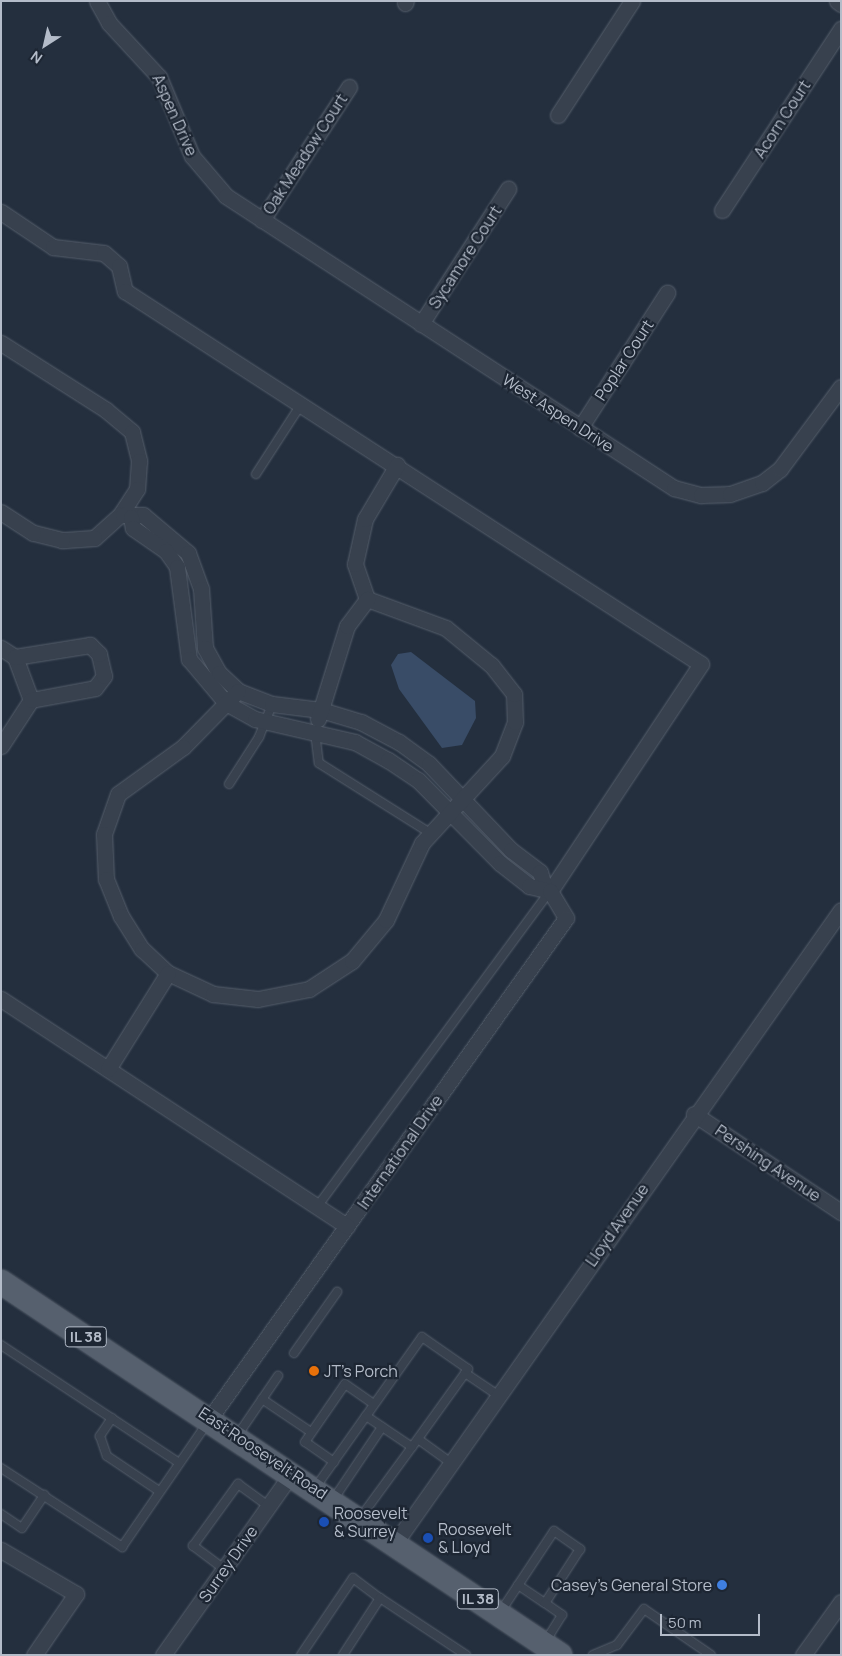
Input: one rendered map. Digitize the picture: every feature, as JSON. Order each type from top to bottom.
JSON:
[{"type":"main road","name":"East Roosevelt Road","points":[[1,1282],[188,1403],[552,1649]]},
{"type":"street","name":"Aspen Drive","points":[[97,1],[109,23],[159,77],[203,173],[226,196],[262,220]]},
{"type":"street","points":[[558,115],[632,1]]},
{"type":"street","points":[[837,1],[841,4]]},
{"type":"street","name":"Acorn Court","points":[[722,210],[841,28]]},
{"type":"street","name":"Oak Meadow Court","points":[[262,220],[349,87]]},
{"type":"street","name":"Sycamore Court","points":[[421,324],[508,189]]},
{"type":"street","points":[[1,212],[53,247],[104,253],[119,266],[125,291],[302,403],[701,664],[547,888],[529,886],[500,863],[418,780],[388,760],[355,742],[314,730],[265,721],[226,703],[189,659],[177,567],[166,551],[133,528],[126,516]]},
{"type":"street","name":"West Aspen Drive","points":[[262,220],[674,488],[701,495],[730,494],[762,483],[780,468],[841,387]]},
{"type":"street","name":"Poplar Court","points":[[580,428],[667,293]]},
{"type":"street","points":[[1,343],[106,410],[132,432],[140,461],[137,490],[126,516],[94,538],[62,540],[33,533],[1,512]]},
{"type":"street","points":[[367,599],[355,564],[365,519],[397,465]]},
{"type":"street","name":"International Drive","points":[[126,516],[143,515],[188,553],[200,589],[206,648],[219,673],[238,691],[272,704],[320,710],[361,722],[399,742],[429,764],[511,850],[540,872],[547,888],[564,912],[562,926],[210,1418]]},
{"type":"street","points":[[314,730],[347,626],[367,599]]},
{"type":"street","points":[[238,691],[183,747],[118,794],[104,834],[106,879],[121,916],[142,949],[168,974],[213,994],[258,999],[309,989],[352,961],[386,920],[430,834],[502,756],[515,722],[514,694],[491,665],[446,628],[367,599]]},
{"type":"street","points":[[1,746],[31,700],[95,688],[104,676],[99,654],[90,645],[74,645],[15,657]]},
{"type":"street","points":[[1,648],[15,657],[31,700]]},
{"type":"street","name":"Lloyd Avenue","points":[[395,1543],[694,1114],[841,910]]},
{"type":"street","points":[[108,1069],[168,974]]},
{"type":"street","points":[[1,999],[347,1226]]},
{"type":"street","name":"Pershing Avenue","points":[[694,1114],[841,1212]]},
{"type":"street","name":"Surrey Drive","points":[[163,1655],[292,1473]]},
{"type":"street","points":[[1,1550],[76,1594],[34,1655]]},
{"type":"street","points":[[808,1653],[841,1602]]},
{"type":"lane","points":[[256,474],[302,403]]},
{"type":"lane","points":[[229,784],[265,721],[272,704]]},
{"type":"lane","points":[[314,730],[319,763],[430,834]]},
{"type":"lane","points":[[317,1207],[547,888]]},
{"type":"lane","points":[[294,1353],[337,1292]]},
{"type":"lane","points":[[324,1494],[334,1462],[422,1337],[468,1369],[360,1518]]},
{"type":"lane","points":[[1,1345],[178,1462]]},
{"type":"lane","points":[[465,1373],[498,1395]]},
{"type":"lane","points":[[237,1436],[278,1376]]},
{"type":"lane","points":[[334,1462],[304,1442],[345,1384],[374,1404]]},
{"type":"lane","points":[[262,1398],[311,1432]]},
{"type":"lane","points":[[366,1416],[412,1448]]},
{"type":"lane","points":[[112,1418],[100,1436],[107,1456],[159,1491]]},
{"type":"lane","points":[[1,1468],[122,1547],[178,1462],[210,1418]]},
{"type":"lane","points":[[324,1494],[382,1427]]},
{"type":"lane","points":[[418,1439],[451,1463]]},
{"type":"lane","points":[[224,1569],[193,1546],[238,1484],[268,1506]]},
{"type":"lane","points":[[1,1514],[22,1528],[44,1495]]},
{"type":"lane","points":[[500,1614],[554,1531],[580,1549],[545,1603]]},
{"type":"lane","points":[[301,1655],[353,1578],[466,1655]]},
{"type":"lane","points":[[518,1585],[562,1616],[552,1649]]},
{"type":"lane","points":[[343,1655],[380,1598]]},
{"type":"lane","points":[[592,1655],[617,1645],[644,1608],[711,1655]]},
{"type":"lane","points":[[617,1645],[617,1655]]},
{"type":"water","points":[[411,652],[475,701],[476,718],[462,745],[442,748],[399,689],[391,665],[398,654]]},
{"type":"place","name":"JT's Porch","points":[[314,1371]]},
{"type":"place","name":"Roosevelt & Surrey","points":[[324,1522]]},
{"type":"place","name":"Roosevelt & Lloyd","points":[[428,1538]]},
{"type":"place","name":"Casey's General Store","points":[[722,1585]]}]
